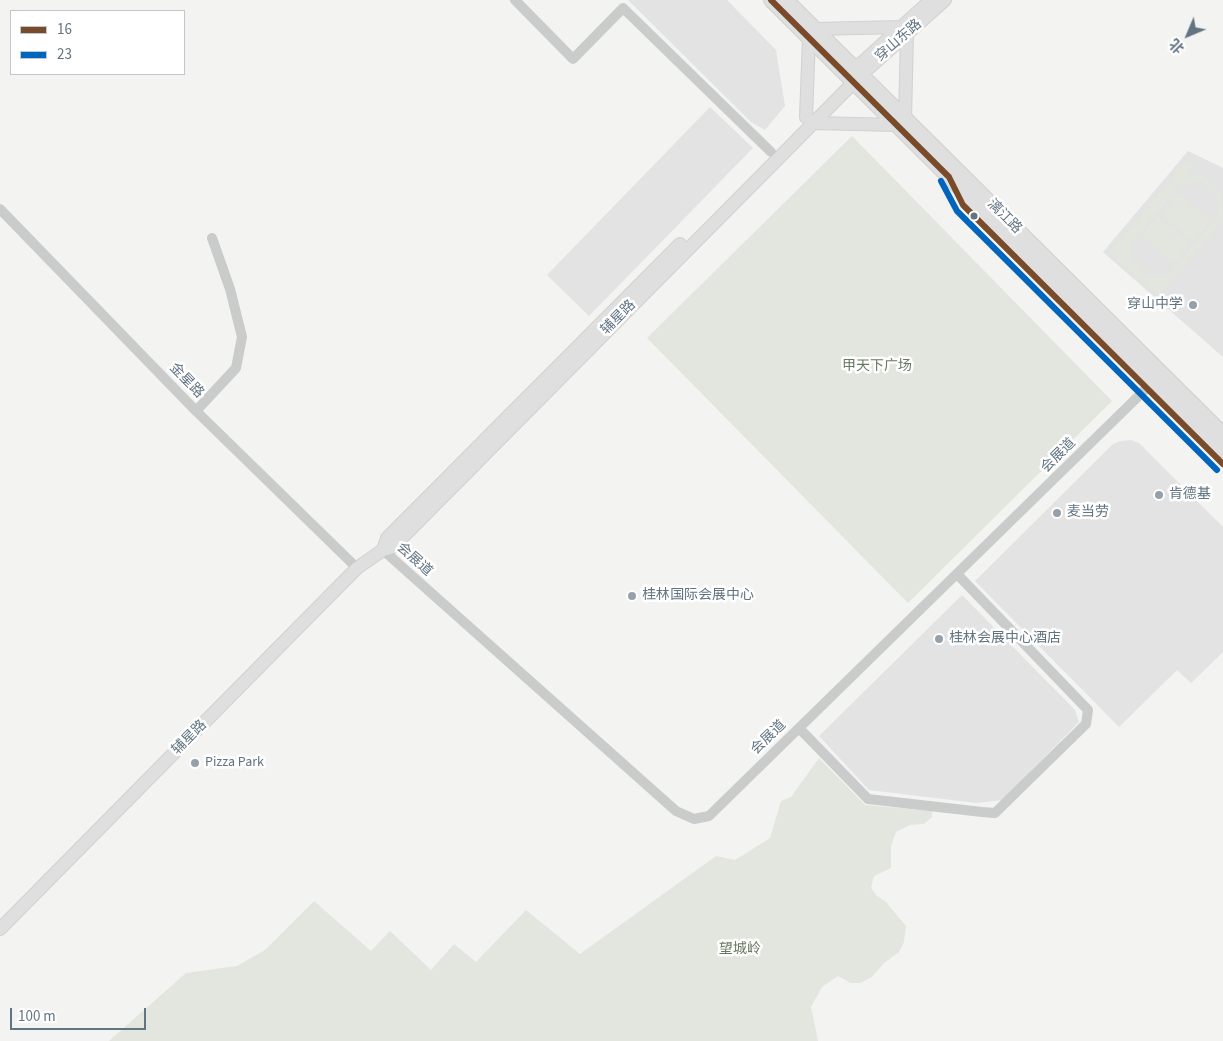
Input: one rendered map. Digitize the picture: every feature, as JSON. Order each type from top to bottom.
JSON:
[{"type":"highway","name":"漓江路","points":[[770,0],[812,34],[854,75],[1223,450]]},
{"type":"highway","name":"漓江路","points":[[786,0],[812,34]]},
{"type":"highway","name":"漓江路","points":[[901,122],[1223,434]]},
{"type":"main road","name":"穿山东路","points":[[904,31],[931,0]]},
{"type":"main road","name":"穿山东路","points":[[854,75],[904,31],[945,0]]},
{"type":"main road","points":[[904,31],[901,122],[809,120],[812,34],[904,31]]},
{"type":"main road","name":"辅星路","points":[[0,929],[357,568],[382,550],[393,547],[854,75]]},
{"type":"main road","name":"辅星路","points":[[382,550],[387,538],[771,152],[809,120]]},
{"type":"street","points":[[515,0],[573,59],[623,8],[771,152]]},
{"type":"street","name":"金星路","points":[[0,209],[196,411],[357,568]]},
{"type":"street","points":[[196,411],[236,368],[242,337],[230,289],[212,238]]},
{"type":"street","name":"会展道","points":[[382,550],[676,811],[694,819],[709,816],[1154,381]]},
{"type":"street","points":[[799,728],[868,799],[995,812],[1086,724],[1088,710],[957,574]]},
{"type":"shaded area","points":[[628,0],[727,0],[776,50],[785,106],[765,130],[751,122]]},
{"type":"shaded area","points":[[710,107],[753,148],[589,316],[547,275]]},
{"type":"shaded area","name":"穿山中学","points":[[1188,151],[1223,168],[1223,357],[1103,252]]},
{"type":"shaded area","points":[[1131,440],[1139,443],[1223,527],[1223,652],[1191,683],[1177,670],[1119,727],[975,581],[1113,444]]},
{"type":"shaded area","points":[[962,595],[1075,710],[1079,722],[1003,800],[976,803],[869,790],[819,736]]},
{"type":"green space","name":"甲天下广场","points":[[852,136],[1112,401],[908,603],[647,338]]},
{"type":"green space","points":[[1187,159],[1194,165],[1185,176],[1206,177],[1222,193],[1223,222],[1159,297],[1109,253]],"holes":[[[1201,182],[1211,188],[1217,197],[1219,209],[1216,218],[1169,273],[1158,276],[1147,274],[1134,260],[1132,251],[1134,241],[1179,187],[1185,183]]]},
{"type":"green space","points":[[1178,192],[1211,221],[1193,242],[1160,213]]},
{"type":"green space","points":[[1158,216],[1191,244],[1173,265],[1140,236]]},
{"type":"green space","name":"望城岭","points":[[819,758],[865,805],[932,811],[932,817],[924,824],[910,825],[896,832],[891,846],[891,868],[874,876],[871,888],[877,896],[886,902],[906,926],[904,942],[899,952],[884,963],[872,977],[860,983],[851,983],[838,976],[822,987],[811,1007],[818,1041],[109,1041],[186,973],[237,966],[265,950],[314,901],[371,951],[390,931],[431,970],[454,944],[476,962],[526,910],[580,954],[716,856],[735,860],[770,838],[781,801],[791,797]]},
{"type":"transit line","name":"16","points":[[771,0],[949,177],[963,205],[1223,464]]},
{"type":"transit line","name":"23","points":[[941,181],[957,211],[1217,470]]},
{"type":"place","name":"穿山中学","points":[[1193,305]]},
{"type":"place","name":"肯德基","points":[[1159,495]]},
{"type":"place","name":"麦当劳","points":[[1057,513]]},
{"type":"place","name":"桂林国际会展中心","points":[[632,596]]},
{"type":"place","name":"桂林会展中心酒店","points":[[939,639]]},
{"type":"place","name":"Pizza Park","points":[[195,763]]}]
